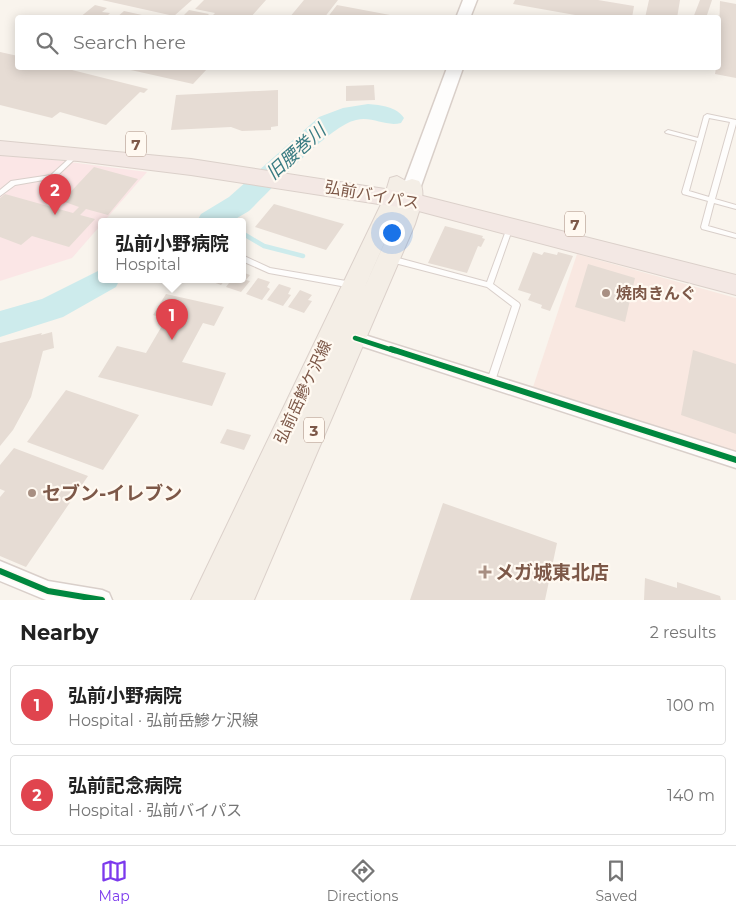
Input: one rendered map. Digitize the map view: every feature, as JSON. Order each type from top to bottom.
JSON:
[{"type":"highway","name":"弘前バイパス","points":[[0,133],[104,141],[404,192],[665,246],[736,267]]},
{"type":"highway","name":"弘前バイパス","points":[[0,148],[264,169]]},
{"type":"highway","name":"弘前バイパス","points":[[404,192],[510,226],[736,284]]},
{"type":"main road","points":[[458,0],[460,15]]},
{"type":"main road","points":[[462,15],[470,0]]},
{"type":"main road","points":[[474,15],[480,0]]},
{"type":"main road","points":[[404,192],[442,70]]},
{"type":"main road","points":[[404,192],[454,70]]},
{"type":"main road","name":"3","points":[[238,600],[355,338],[365,287],[389,259],[404,224],[404,192]]},
{"type":"main road","name":"弘前岳鰺ケ沢線","points":[[207,600],[365,287],[404,192]]},
{"type":"street","points":[[355,338],[736,460]]},
{"type":"street","points":[[0,572],[48,591],[102,600]]},
{"type":"lane","points":[[736,207],[712,200],[685,192],[707,116],[734,122],[712,200],[704,227],[736,236]]},
{"type":"lane","points":[[668,132],[700,140]]},
{"type":"lane","points":[[0,194],[13,183],[53,177],[78,154]]},
{"type":"lane","points":[[489,285],[510,226]]},
{"type":"lane","points":[[389,259],[489,285],[516,304],[491,381]]},
{"type":"lane","points":[[246,260],[269,270],[365,287]]},
{"type":"shaded area","points":[[0,156],[31,157],[147,172],[107,218],[98,218],[98,228],[72,258],[0,281]]},
{"type":"shaded area","points":[[577,254],[736,298],[736,451],[533,387]]},
{"type":"building","points":[[102,0],[192,0],[175,15]]},
{"type":"building","points":[[204,0],[266,0],[253,15],[213,15],[215,13],[195,9]]},
{"type":"building","points":[[304,0],[338,0],[326,15],[292,15]]},
{"type":"building","points":[[515,0],[598,0],[634,6],[632,15],[575,15],[513,4]]},
{"type":"building","points":[[649,0],[680,0],[678,15],[646,15]]},
{"type":"building","points":[[700,0],[712,0],[707,15],[694,15]]},
{"type":"building","points":[[720,1],[736,4],[736,78],[715,74],[716,70],[721,70]]},
{"type":"building","points":[[95,5],[107,8],[102,12],[110,13],[108,15],[83,15]]},
{"type":"building","points":[[337,5],[390,15],[329,15]]},
{"type":"building","points":[[189,10],[209,14],[208,15],[184,15]]},
{"type":"building","points":[[124,11],[142,15],[119,15]]},
{"type":"building","points":[[0,52],[15,55],[15,70],[72,70],[148,89],[144,93],[140,92],[106,125],[60,112],[52,118],[0,105]]},
{"type":"building","points":[[131,70],[206,70],[193,84]]},
{"type":"building","points":[[374,85],[375,100],[346,101],[346,86]]},
{"type":"building","points":[[278,90],[278,126],[271,127],[271,130],[242,131],[231,127],[171,130],[176,95]]},
{"type":"building","points":[[94,167],[138,179],[108,215],[86,209],[80,215],[95,219],[69,247],[32,236],[21,245],[0,237],[0,198],[5,194],[73,213],[79,207],[62,201]]},
{"type":"building","points":[[274,204],[344,224],[326,250],[255,227]]},
{"type":"building","points":[[445,226],[483,236],[482,238],[485,239],[481,247],[478,246],[467,273],[428,263]]},
{"type":"building","points":[[533,252],[542,255],[544,252],[557,255],[558,252],[573,256],[550,311],[541,308],[542,305],[528,300],[531,294],[518,290]]},
{"type":"building","name":"焼肉きんぐ","points":[[588,264],[635,278],[625,322],[575,307]]},
{"type":"building","points":[[258,278],[270,282],[267,287],[270,289],[262,300],[246,294]]},
{"type":"building","points":[[246,280],[250,281],[241,292],[226,287],[229,283],[246,283]]},
{"type":"building","points":[[279,284],[291,288],[288,294],[291,295],[283,306],[267,300]]},
{"type":"building","points":[[300,290],[312,295],[308,300],[312,301],[304,313],[288,307]]},
{"type":"building","points":[[166,294],[224,307],[214,326],[203,323],[182,362],[226,373],[212,406],[98,377],[117,346],[146,353],[166,319],[153,315]]},
{"type":"building","points":[[52,332],[54,348],[43,351],[31,397],[13,430],[0,446],[0,343]]},
{"type":"building","points":[[693,350],[736,364],[736,434],[681,415]]},
{"type":"building","points":[[66,390],[139,415],[103,470],[27,442]]},
{"type":"building","points":[[227,429],[251,435],[244,450],[220,443]]},
{"type":"building","points":[[14,448],[88,476],[26,567],[0,556],[0,497],[5,491],[0,489],[0,465]]},
{"type":"building","name":"メガ城東北店","points":[[443,503],[557,543],[545,600],[410,600]]},
{"type":"building","points":[[645,578],[677,588],[677,582],[720,596],[721,600],[644,600]]},
{"type":"waterway","name":"旧腰巻川","points":[[216,218],[239,204],[328,122],[352,113],[368,111],[385,114],[392,118]]},
{"type":"waterway","points":[[246,235],[264,246],[303,256]]},
{"type":"waterway","name":"旧腰巻川","points":[[0,324],[52,308],[98,283]]},
{"type":"cycle path","points":[[355,338],[736,460]]},
{"type":"cycle path","points":[[0,571],[48,591],[102,600]]},
{"type":"place","name":"弘前記念病院","points":[[55,215]]},
{"type":"place","name":"焼肉きんぐ","points":[[606,293]]},
{"type":"place","name":"弘前小野病院","points":[[172,340]]},
{"type":"place","name":"セブン-イレブン","points":[[32,493]]},
{"type":"place","name":"メガ城東北店","points":[[485,572]]}]
